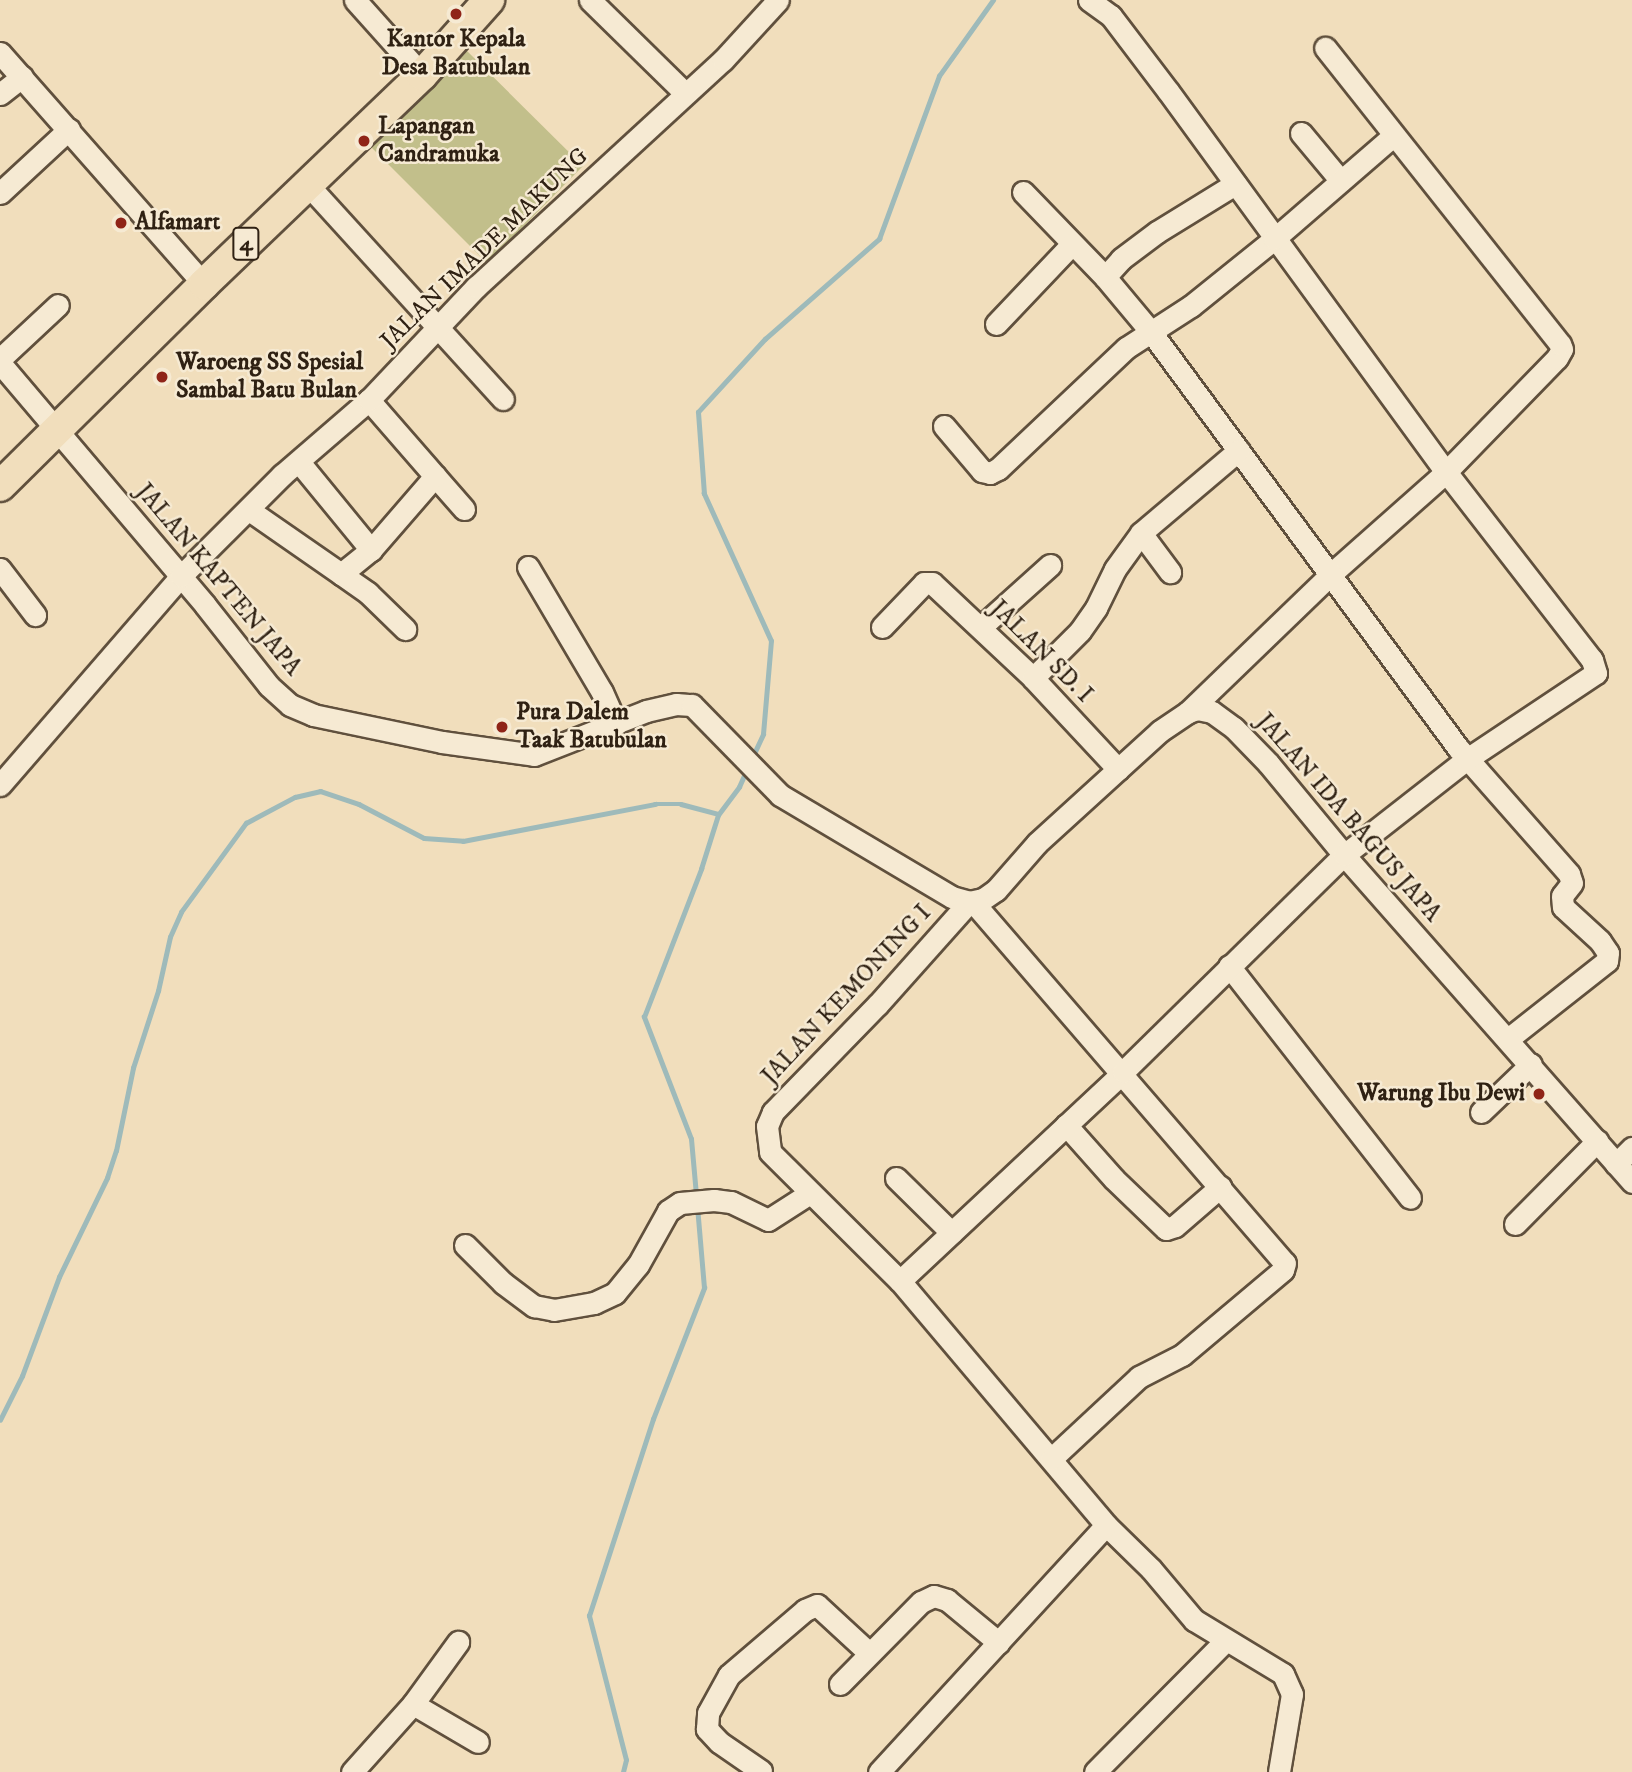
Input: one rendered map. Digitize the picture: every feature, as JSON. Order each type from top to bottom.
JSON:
[{"type":"highway","name":"4","points":[[0,486],[204,284],[422,75],[488,0]]},
{"type":"street","points":[[355,0],[422,75]]},
{"type":"street","points":[[590,0],[685,93]]},
{"type":"street","name":"JALAN IMADE MAKUNG","points":[[0,785],[181,576],[299,462],[369,400],[476,287],[723,60],[778,0]]},
{"type":"street","points":[[900,1281],[1123,1072],[1345,855],[1466,759],[1593,678],[1597,668],[1446,472],[1111,16],[1089,0]]},
{"type":"street","points":[[1051,1460],[1139,1377],[1182,1355],[1285,1266],[1284,1259],[1123,1072],[971,902],[996,890],[1037,843],[1160,731],[1188,712],[1331,574],[1446,472],[1557,358],[1562,349],[1556,337],[1325,48]]},
{"type":"street","points":[[0,53],[204,284]]},
{"type":"street","points":[[0,94],[22,77]]},
{"type":"street","points":[[0,192],[24,167],[69,129]]},
{"type":"street","points":[[1301,133],[1341,181]]},
{"type":"street","points":[[944,426],[976,466],[990,473],[1035,436],[1126,348],[1170,322],[1275,239],[1393,136]]},
{"type":"street","points":[[1105,277],[1122,258],[1157,232],[1235,184]]},
{"type":"street","points":[[309,186],[503,399]]},
{"type":"street","points":[[1023,192],[1105,277],[1151,332],[1466,759],[1569,874],[1572,883],[1562,896],[1563,907],[1600,941],[1608,953],[1607,961],[1508,1039]]},
{"type":"street","points":[[996,324],[1072,244]]},
{"type":"street","points":[[0,361],[58,305]]},
{"type":"street","name":"JALAN KAPTEN JAPA","points":[[0,361],[181,576],[269,686],[290,705],[313,715],[388,732],[524,755],[544,753],[646,711],[680,704],[696,707],[774,791],[952,897],[971,902]]},
{"type":"street","points":[[369,400],[464,509]]},
{"type":"street","points":[[1033,678],[1080,631],[1096,608],[1115,569],[1141,533],[1239,450]]},
{"type":"street","points":[[299,462],[371,550]]},
{"type":"street","points":[[341,574],[371,550],[435,476]]},
{"type":"street","points":[[249,510],[368,593],[405,629]]},
{"type":"street","points":[[1141,533],[1170,572]]},
{"type":"street","points":[[981,627],[1049,565]]},
{"type":"street","points":[[528,567],[602,692],[615,724]]},
{"type":"street","points":[[0,569],[35,615]]},
{"type":"street","name":"JALAN SD. I","points":[[882,627],[922,585],[932,583],[1033,678],[1118,769]]},
{"type":"street","points":[[1219,716],[1221,678]]},
{"type":"street","name":"JALAN IDA BAGUS JAPA","points":[[1188,712],[1206,709],[1219,716],[1268,763],[1345,855],[1531,1063],[1632,1182]]},
{"type":"street","name":"JALAN KEMONING I","points":[[810,1193],[770,1152],[767,1126],[773,1112],[878,1004],[971,902]]},
{"type":"street","points":[[1229,966],[1410,1198]]},
{"type":"street","points":[[1481,1112],[1531,1063]]},
{"type":"street","points":[[1066,1125],[1123,1189],[1166,1230],[1175,1226],[1220,1187]]},
{"type":"street","points":[[1515,1224],[1597,1141]]},
{"type":"street","points":[[1616,1164],[1632,1148]]},
{"type":"street","points":[[896,1178],[952,1233]]},
{"type":"street","points":[[465,1245],[503,1283],[534,1306],[554,1311],[594,1303],[615,1293],[628,1279],[668,1211],[680,1203],[704,1200],[731,1202],[768,1220],[810,1193],[900,1281],[1106,1525],[1151,1569],[1194,1620],[1225,1642],[1274,1666],[1290,1686],[1292,1694],[1279,1772]]},
{"type":"street","points":[[879,1772],[1106,1525]]},
{"type":"street","points":[[840,1684],[921,1602],[934,1596],[947,1600],[999,1643]]},
{"type":"street","points":[[761,1772],[719,1742],[707,1728],[708,1713],[729,1675],[814,1605],[821,1606],[869,1653]]},
{"type":"street","points":[[352,1772],[413,1704],[458,1642]]},
{"type":"street","points":[[1095,1772],[1225,1642]]},
{"type":"street","points":[[413,1704],[478,1742]]},
{"type":"shaded area","points":[[465,49],[583,166],[487,263],[369,145]]},
{"type":"waterway","points":[[752,758],[763,734],[771,641],[704,494],[698,412],[765,339],[879,239],[939,76],[993,0]]},
{"type":"waterway","points":[[696,1195],[691,1139],[644,1017],[701,869],[718,815],[739,787],[747,769]]},
{"type":"waterway","points":[[0,1420],[22,1376],[59,1277],[107,1178],[116,1151],[133,1068],[158,991],[170,937],[181,912],[246,823],[295,797],[320,791],[359,804],[424,838],[463,841],[655,804],[681,804],[718,814]]},
{"type":"waterway","points":[[623,1772],[626,1760],[589,1616],[653,1419],[704,1288],[697,1207]]},
{"type":"place","name":"Kantor Kepala Desa Batubulan","points":[[456,14]]},
{"type":"place","name":"Lapangan Candramuka","points":[[364,141]]},
{"type":"place","name":"Alfamart","points":[[121,223]]},
{"type":"place","name":"Waroeng SS Spesial Sambal Batu Bulan","points":[[162,377]]},
{"type":"place","name":"Pura Dalem Taak Batubulan","points":[[502,727]]},
{"type":"place","name":"Warung Ibu Dewi","points":[[1539,1094]]}]
